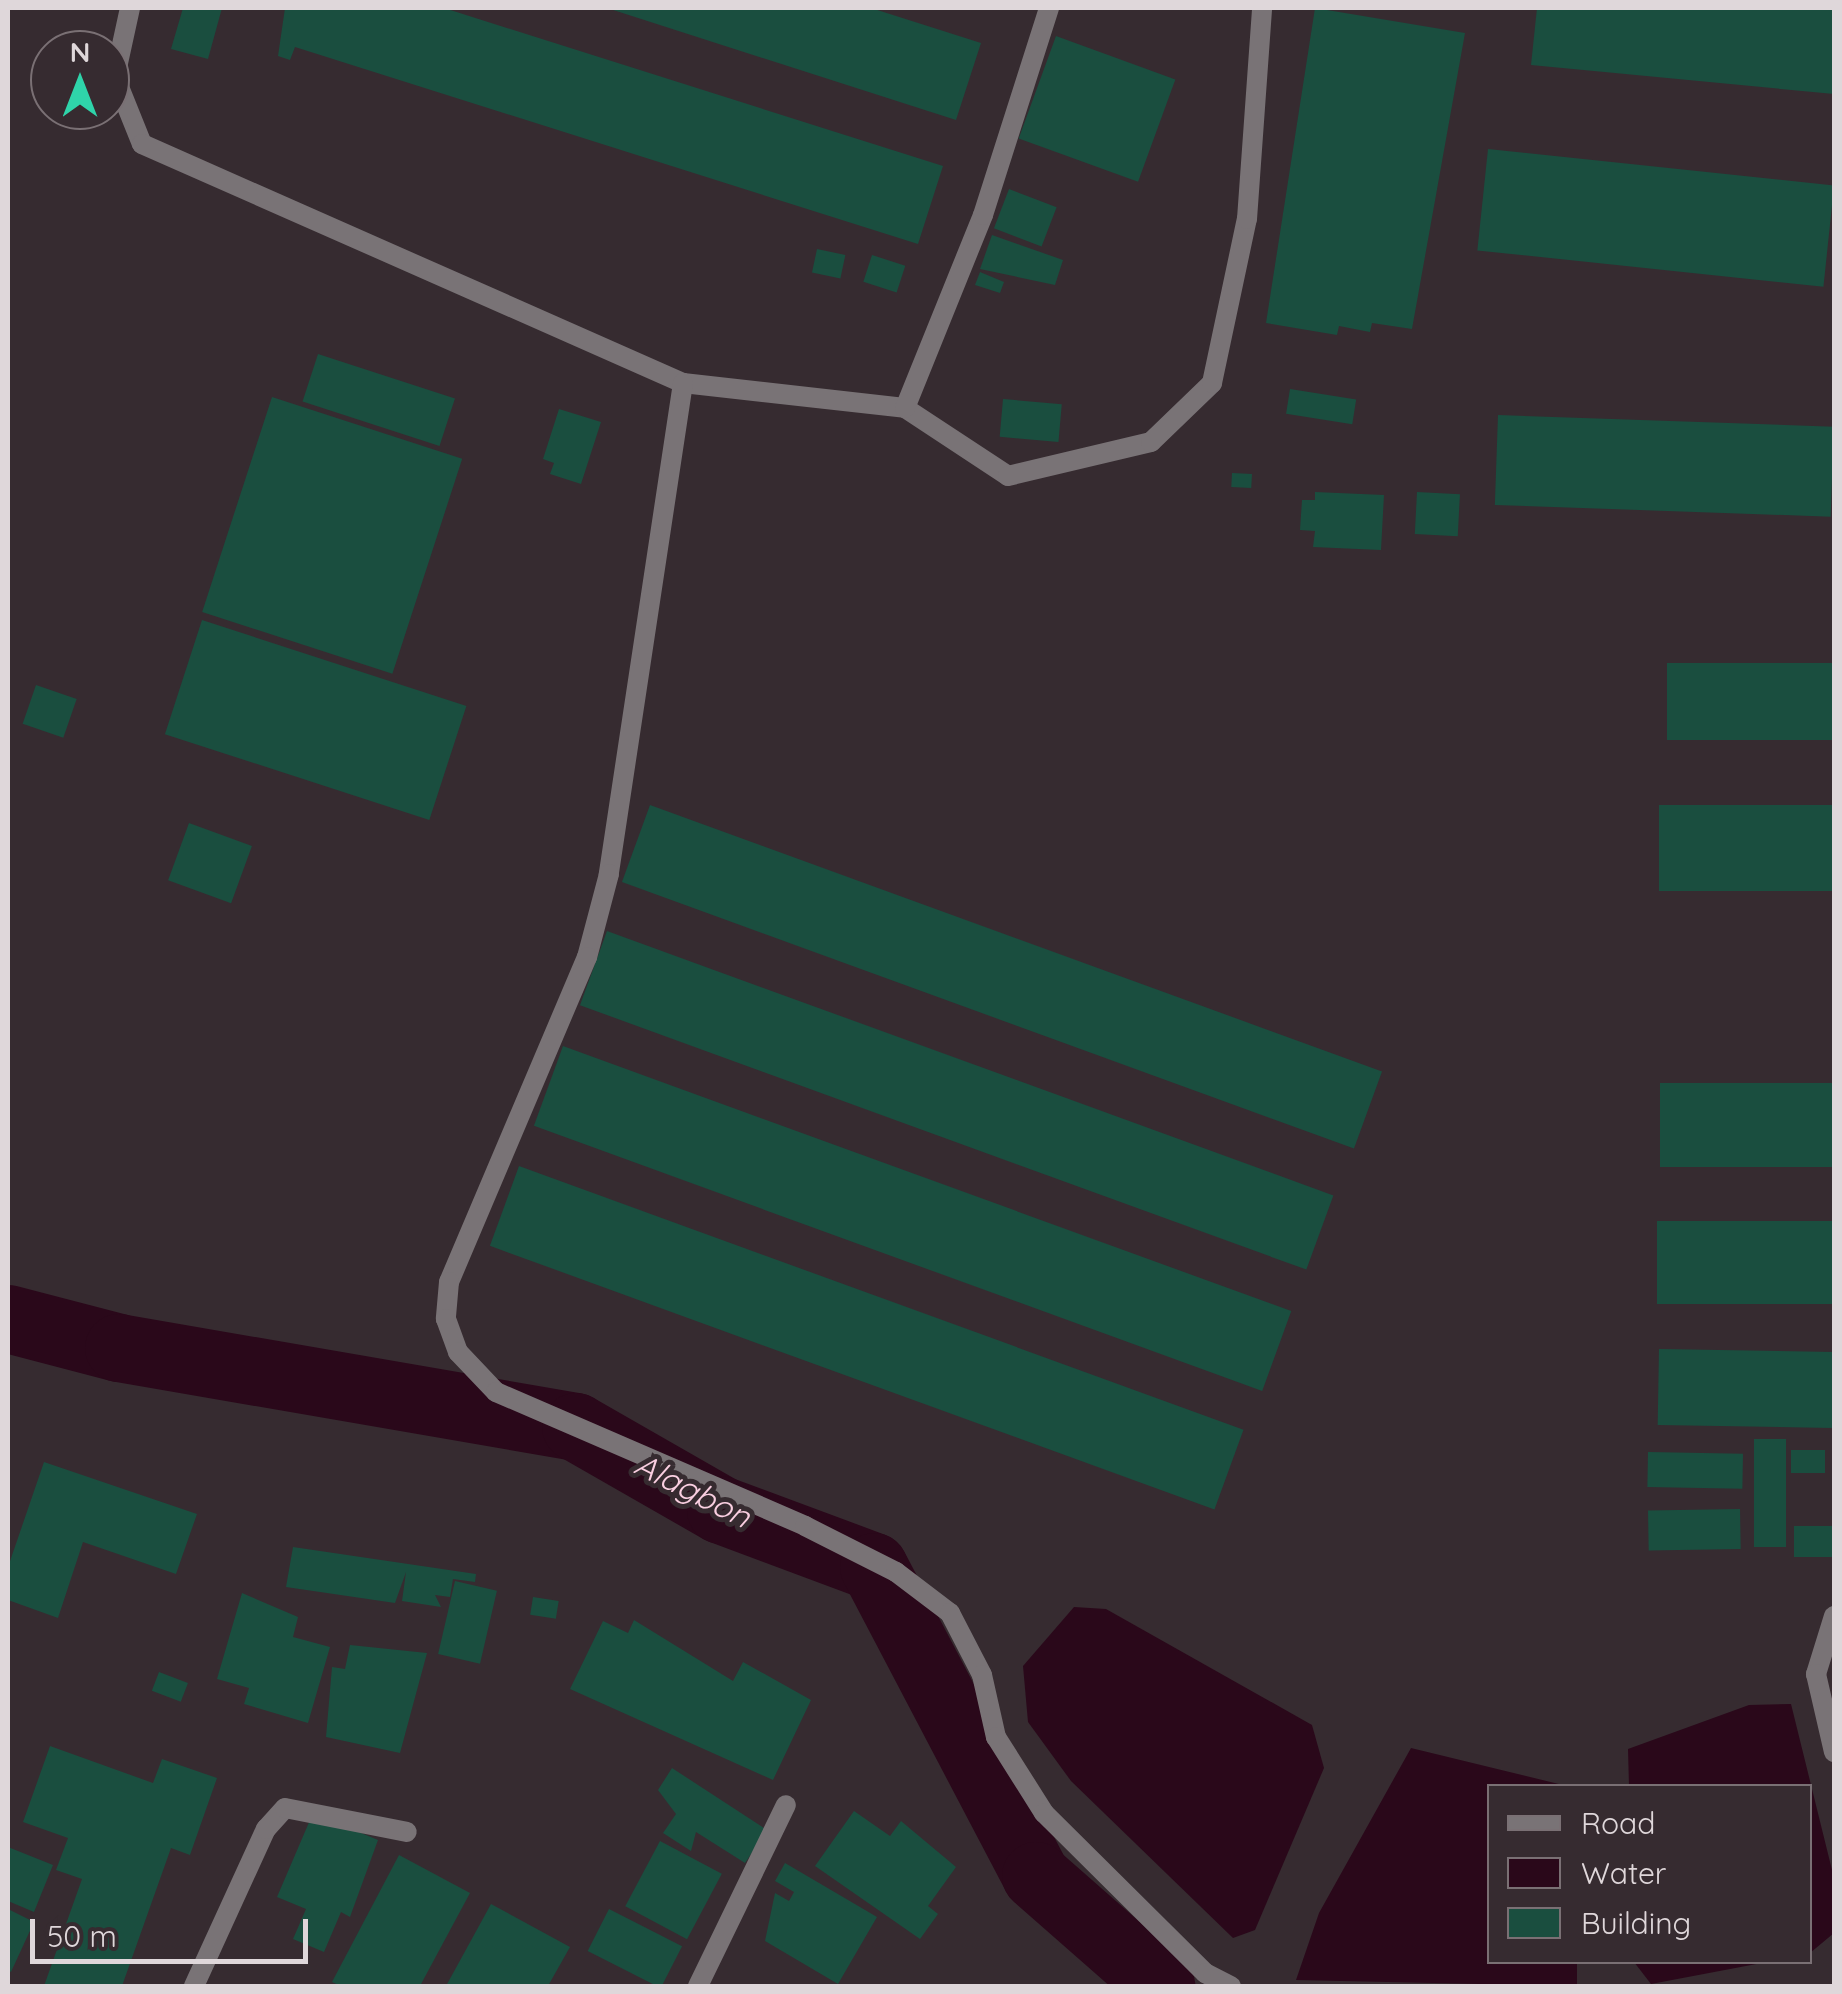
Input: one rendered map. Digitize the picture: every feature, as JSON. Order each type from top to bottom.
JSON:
[{"type":"street","points":[[130,8],[114,78],[142,144],[683,382],[906,408],[1008,476],[1151,442],[1195,403],[1225,346],[1248,219],[1262,8]]},
{"type":"street","points":[[906,408],[982,215],[1049,8]]},
{"type":"street","points":[[683,382],[610,874],[588,957],[449,1282],[446,1319],[458,1352],[496,1392],[805,1526],[896,1572],[950,1614],[982,1675],[996,1737],[1044,1813],[1204,1972],[1231,1986]]},
{"type":"street","points":[[1834,1616],[1816,1674],[1834,1752]]},
{"type":"street","points":[[698,1986],[786,1805]]},
{"type":"street","points":[[194,1986],[266,1829],[285,1808],[407,1832]]},
{"type":"water","points":[[1074,1607],[1106,1609],[1312,1725],[1324,1768],[1255,1930],[1233,1938],[1071,1781],[1028,1722],[1023,1666]]},
{"type":"water","points":[[1791,1704],[1811,1784],[1629,1784],[1628,1749],[1749,1705]]},
{"type":"water","points":[[1411,1748],[1559,1784],[1487,1784],[1487,1964],[1577,1964],[1577,1986],[1296,1980],[1319,1913]]},
{"type":"water","points":[[1812,1789],[1834,1878],[1834,1933],[1812,1951]]},
{"type":"water","points":[[1636,1964],[1756,1964],[1651,1984]]},
{"type":"building","points":[[183,8],[222,8],[208,59],[171,49]]},
{"type":"building","points":[[285,8],[444,8],[943,166],[918,244],[295,47],[290,60],[278,56]]},
{"type":"building","points":[[607,8],[871,8],[981,43],[956,120]]},
{"type":"building","points":[[1315,8],[1465,33],[1412,329],[1372,323],[1370,332],[1339,326],[1337,335],[1266,323]]},
{"type":"building","points":[[1537,8],[1834,8],[1834,94],[1531,65]]},
{"type":"building","points":[[1056,36],[1175,79],[1138,182],[1019,138]]},
{"type":"building","points":[[1488,149],[1834,185],[1823,287],[1477,250]]},
{"type":"building","points":[[1009,189],[1057,207],[1042,246],[994,228]]},
{"type":"building","points":[[992,235],[1063,260],[1055,285],[980,269]]},
{"type":"building","points":[[817,249],[845,255],[840,279],[812,272]]},
{"type":"building","points":[[872,255],[905,266],[897,292],[863,282]]},
{"type":"building","points":[[980,272],[1004,282],[1000,293],[975,285]]},
{"type":"building","points":[[318,354],[455,398],[440,446],[303,402]]},
{"type":"building","points":[[1290,389],[1356,399],[1352,424],[1286,414]]},
{"type":"building","points":[[272,397],[462,459],[392,674],[202,612]]},
{"type":"building","points":[[1003,399],[1062,404],[1058,442],[1000,437]]},
{"type":"building","points":[[559,409],[601,422],[581,484],[550,474],[554,463],[543,459]]},
{"type":"building","points":[[1498,415],[1834,427],[1831,517],[1495,505]]},
{"type":"building","points":[[1232,473],[1252,474],[1251,488],[1231,487]]},
{"type":"building","points":[[1315,492],[1384,495],[1381,550],[1313,547],[1315,531],[1300,530],[1302,500],[1315,500]]},
{"type":"building","points":[[1417,492],[1460,494],[1458,536],[1415,534]]},
{"type":"building","points":[[202,620],[466,706],[429,820],[165,734]]},
{"type":"building","points":[[1667,663],[1834,663],[1834,740],[1667,740]]},
{"type":"building","points":[[36,685],[77,699],[63,738],[23,724]]},
{"type":"building","points":[[650,805],[1382,1071],[1354,1148],[622,882]]},
{"type":"building","points":[[1659,805],[1834,805],[1834,891],[1659,891]]},
{"type":"building","points":[[189,823],[252,846],[231,903],[168,880]]},
{"type":"building","points":[[607,931],[1333,1195],[1306,1270],[580,1005]]},
{"type":"building","points":[[563,1046],[1291,1311],[1262,1391],[534,1126]]},
{"type":"building","points":[[1660,1083],[1834,1083],[1834,1167],[1660,1167]]},
{"type":"building","points":[[519,1166],[1244,1430],[1214,1510],[490,1246]]},
{"type":"building","points":[[1657,1221],[1834,1221],[1834,1304],[1657,1304]]},
{"type":"building","points":[[1659,1349],[1834,1352],[1833,1428],[1658,1425]]},
{"type":"building","points":[[1754,1439],[1786,1439],[1786,1547],[1754,1547]]},
{"type":"building","points":[[1791,1450],[1825,1450],[1825,1473],[1791,1473]]},
{"type":"building","points":[[1648,1452],[1743,1454],[1742,1489],[1647,1487]]},
{"type":"building","points":[[44,1462],[197,1514],[176,1574],[83,1542],[58,1618],[8,1600],[8,1567]]},
{"type":"building","points":[[1740,1509],[1741,1549],[1649,1551],[1648,1511]]},
{"type":"building","points":[[1794,1526],[1834,1526],[1834,1557],[1794,1557]]},
{"type":"building","points":[[293,1547],[476,1574],[475,1582],[453,1579],[450,1597],[435,1595],[441,1607],[402,1601],[406,1572],[395,1603],[286,1587]]},
{"type":"building","points":[[455,1581],[497,1591],[480,1664],[438,1654]]},
{"type":"building","points":[[242,1593],[298,1617],[293,1637],[330,1647],[308,1723],[244,1704],[249,1688],[217,1679]]},
{"type":"building","points":[[533,1597],[559,1601],[556,1619],[530,1615]]},
{"type":"building","points":[[634,1620],[733,1681],[743,1662],[811,1700],[773,1780],[570,1689],[603,1621],[628,1633]]},
{"type":"building","points":[[350,1645],[427,1653],[400,1753],[326,1737],[332,1667],[345,1669]]},
{"type":"building","points":[[159,1672],[188,1683],[181,1702],[152,1691]]},
{"type":"building","points":[[50,1746],[153,1783],[162,1759],[217,1778],[190,1855],[171,1848],[122,1986],[44,1986],[82,1879],[56,1870],[68,1838],[23,1822]]},
{"type":"building","points":[[672,1768],[767,1830],[745,1863],[696,1832],[691,1851],[663,1833],[676,1814],[658,1790]]},
{"type":"building","points":[[854,1811],[890,1836],[901,1821],[956,1867],[928,1906],[938,1914],[920,1939],[815,1866]]},
{"type":"building","points":[[313,1813],[378,1840],[350,1917],[341,1912],[324,1952],[293,1939],[306,1909],[277,1897]]},
{"type":"building","points":[[660,1841],[722,1874],[687,1939],[625,1906]]},
{"type":"building","points":[[8,1847],[53,1865],[34,1912],[8,1901]]},
{"type":"building","points":[[399,1855],[470,1893],[420,1986],[341,1986],[332,1982]]},
{"type":"building","points":[[785,1863],[877,1917],[838,1984],[765,1941],[775,1893],[789,1901],[794,1892],[775,1881]]},
{"type":"building","points":[[491,1904],[570,1947],[548,1986],[446,1986]]},
{"type":"building","points":[[8,1909],[34,1922],[11,1972],[8,1970]]},
{"type":"building","points":[[609,1909],[682,1946],[662,1986],[588,1951]]},
{"type":"waterway","name":"Alagbon","points":[[8,1319],[119,1348],[576,1427],[721,1510],[874,1567],[1036,1876],[1161,1986]]}]
